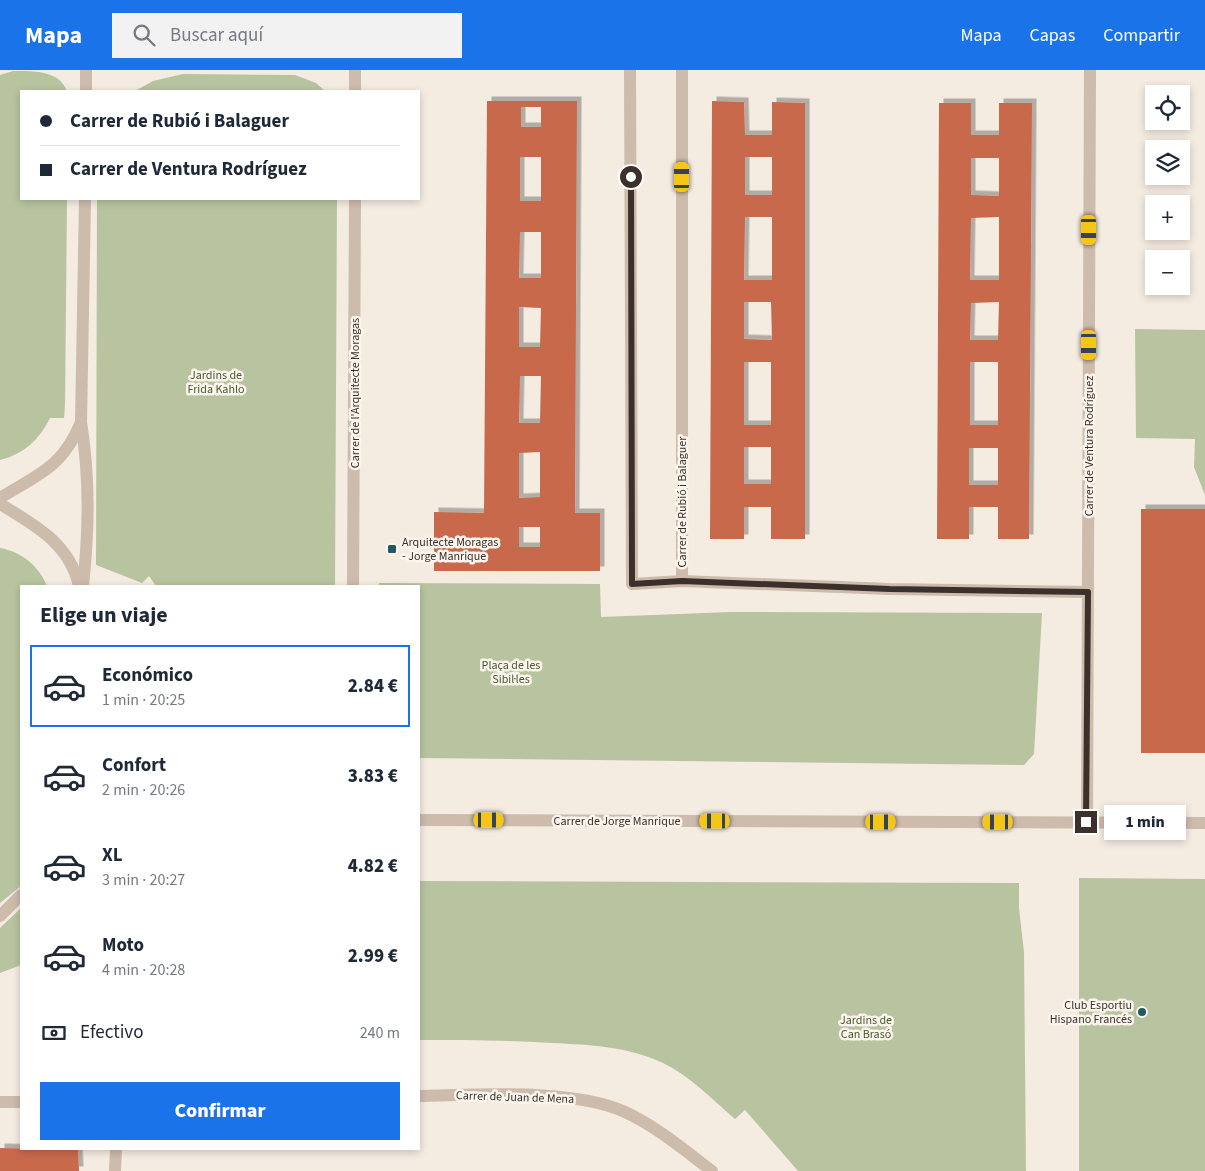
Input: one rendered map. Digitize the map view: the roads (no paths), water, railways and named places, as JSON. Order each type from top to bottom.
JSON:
[{"type":"street","points":[[86,70],[86,90]]},
{"type":"street","points":[[355,70],[355,90]]},
{"type":"street","name":"Carrer de Rubió i Balaguer","points":[[630,70],[632,584],[682,581],[682,70]]},
{"type":"street","name":"Carrer de Ventura Rodríguez","points":[[1086,822],[1090,70]]},
{"type":"street","points":[[83,585],[89,490],[88,465],[81,422],[85,200]]},
{"type":"street","name":"Carrer de l'Arquitecte Moragas","points":[[353,585],[355,200]]},
{"type":"street","points":[[0,498],[46,472],[58,461],[76,436],[81,422]]},
{"type":"street","points":[[0,504],[44,531],[58,545],[70,561],[79,585]]},
{"type":"street","points":[[682,581],[890,589],[1088,592]]},
{"type":"street","name":"Carrer de Jorge Manrique","points":[[420,820],[1205,823]]},
{"type":"street","points":[[0,916],[20,896]]},
{"type":"street","name":"Carrer de Juan de Mena","points":[[420,1096],[504,1095],[588,1100],[622,1111],[653,1126],[712,1171]]},
{"type":"street","points":[[0,1102],[20,1102]]},
{"type":"street","points":[[116,1150],[116,1171]]},
{"type":"place","name":"Arquitecte Moragas - Jorge Manrique","points":[[392,549]]},
{"type":"place","name":"Club Esportiu Hispano Francés","points":[[1142,1012]]},
{"type":"park label","name":"Jardins de Frida Kahlo","points":[[216,382]]},
{"type":"park label","name":"Plaça de les Sibil·les","points":[[511,672]]},
{"type":"park label","name":"Jardins de Can Brasó","points":[[866,1027]]}]
